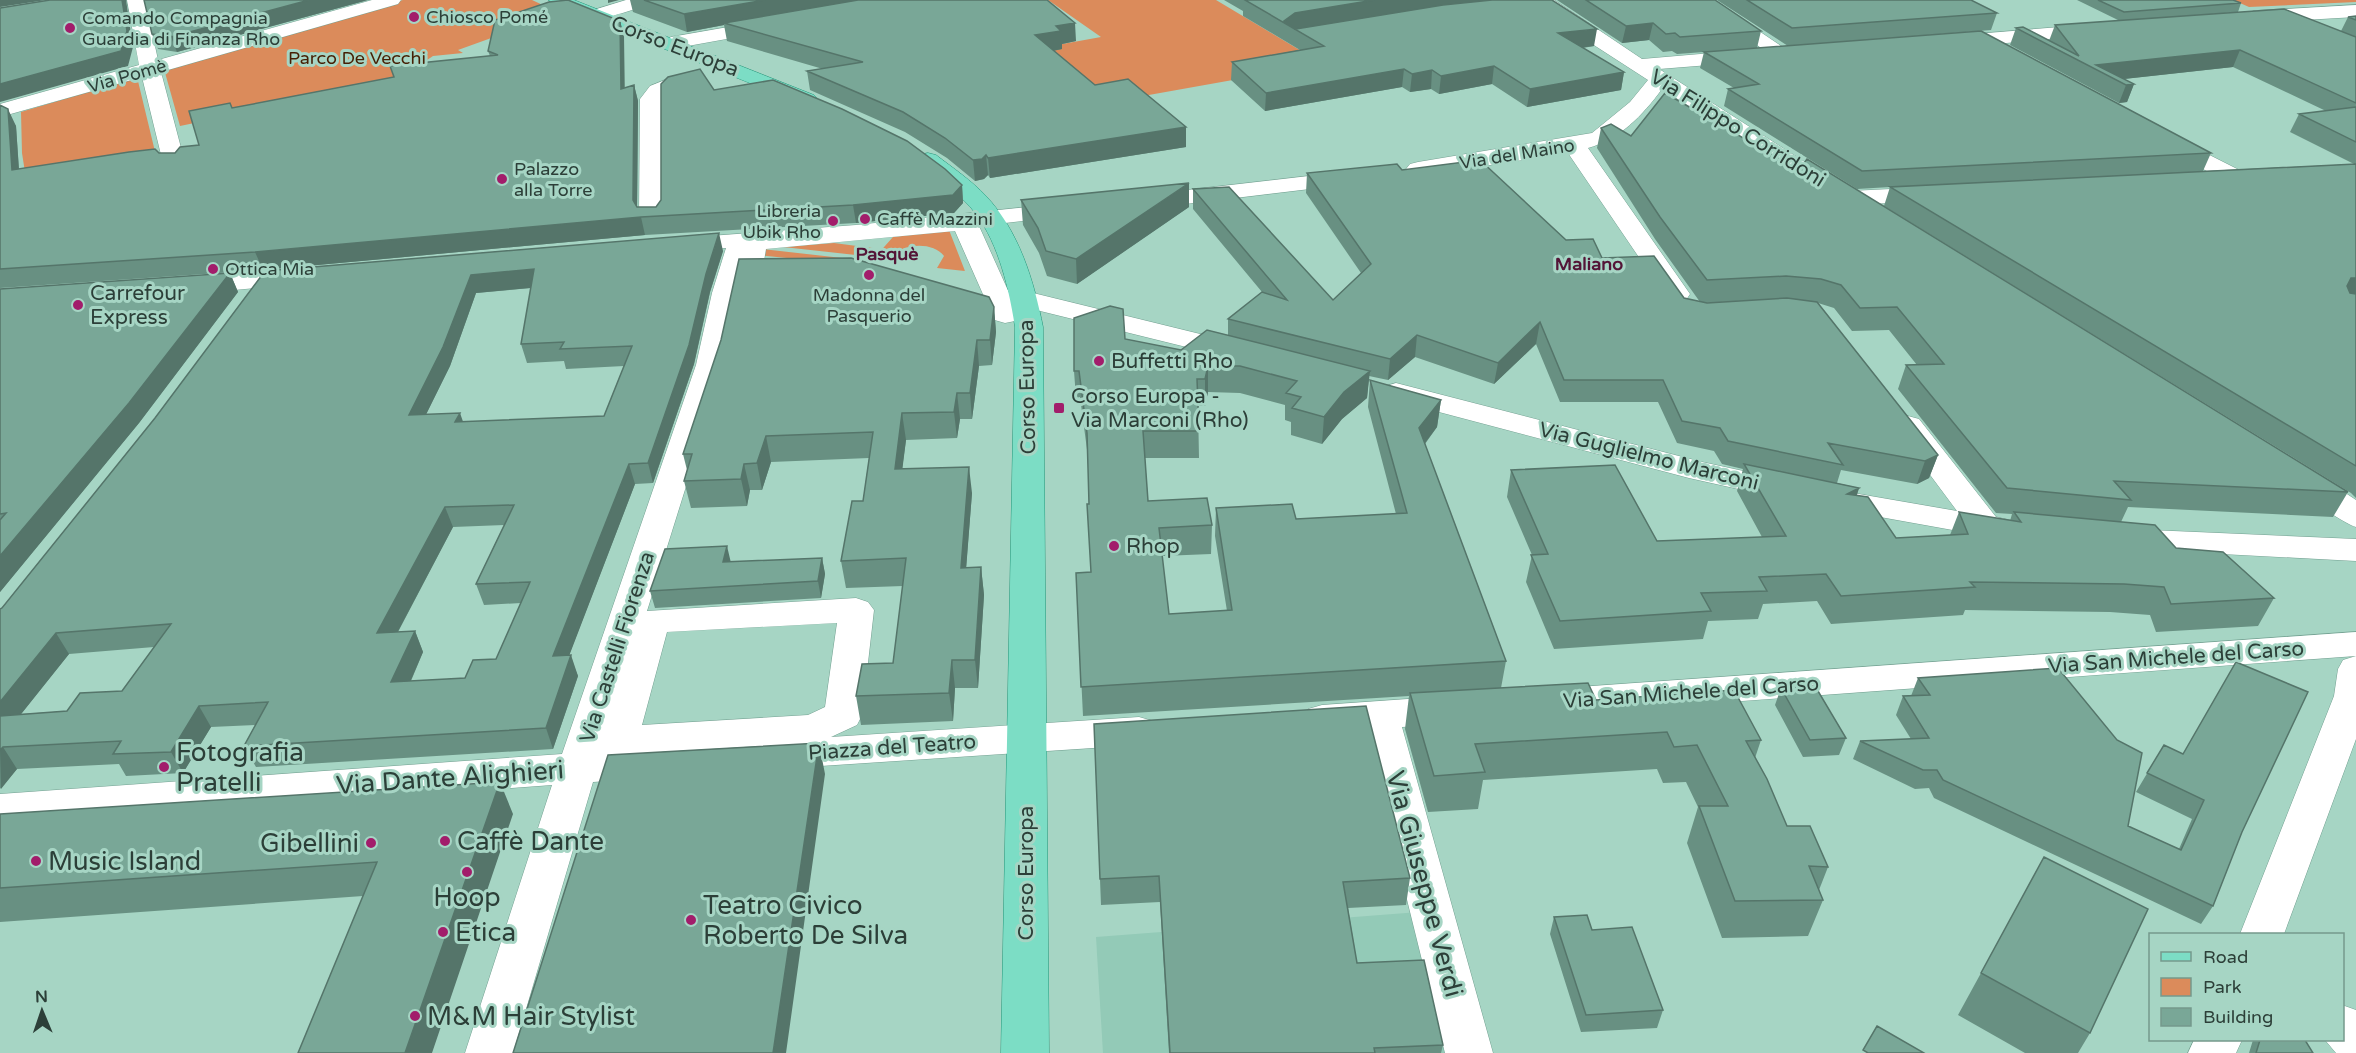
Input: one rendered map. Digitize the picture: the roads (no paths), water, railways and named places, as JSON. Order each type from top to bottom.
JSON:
[{"type":"main road","name":"Corso Europa","points":[[558,0],[828,108]]},
{"type":"main road","name":"Corso Europa","points":[[906,146],[964,189],[990,218],[1025,299],[1029,327],[1025,1053]]},
{"type":"street","points":[[136,0],[150,69],[174,163]]},
{"type":"street","name":"Via Pomè","points":[[0,111],[392,0]]},
{"type":"street","points":[[594,16],[645,0]]},
{"type":"street","points":[[1700,0],[1783,54]]},
{"type":"street","points":[[1522,5],[1544,2]]},
{"type":"street","name":"Via Filippo Corridoni","points":[[1544,2],[1888,222]]},
{"type":"street","points":[[2239,14],[2269,16],[2356,11]]},
{"type":"street","points":[[2269,16],[2317,33]]},
{"type":"street","points":[[671,44],[786,23]]},
{"type":"street","points":[[1935,43],[2114,29]]},
{"type":"street","points":[[1981,40],[2016,59]]},
{"type":"street","points":[[1649,71],[1806,52]]},
{"type":"street","name":"Via del Maino","points":[[1399,172],[1574,145],[1600,138],[1638,107],[1649,71]]},
{"type":"street","points":[[651,217],[649,182],[658,93]]},
{"type":"street","points":[[2149,130],[2252,179],[2196,182]]},
{"type":"street","points":[[1574,145],[1693,312]]},
{"type":"street","points":[[1118,205],[1376,175]]},
{"type":"street","points":[[1849,198],[1954,193]]},
{"type":"street","points":[[748,242],[1083,208]]},
{"type":"street","points":[[657,245],[748,242],[955,224],[969,230],[1005,315],[856,272],[749,275],[748,242]]},
{"type":"street","name":"Via Castelli Fiorenza","points":[[489,1053],[578,767],[710,365],[725,293],[748,242]]},
{"type":"street","points":[[169,287],[320,275]]},
{"type":"street","points":[[242,309],[263,280]]},
{"type":"street","points":[[1025,299],[1262,358]]},
{"type":"street","name":"Via Guglielmo Marconi","points":[[1366,385],[1700,471],[1833,500],[2030,531]]},
{"type":"street","points":[[1888,400],[1986,525]]},
{"type":"street","points":[[2278,464],[2339,502],[2356,517]]},
{"type":"street","points":[[2098,537],[2356,550]]},
{"type":"street","points":[[856,610],[843,715],[813,729],[618,741],[652,621],[856,610]]},
{"type":"street","name":"Via San Michele del Carso","points":[[1286,721],[2356,644]]},
{"type":"street","points":[[2267,931],[2355,688]]},
{"type":"street","name":"Via Giuseppe Verdi","points":[[1380,715],[1469,1053]]},
{"type":"street","points":[[1026,738],[1167,729]]},
{"type":"street","name":"Piazza del Teatro","points":[[578,767],[1026,738]]},
{"type":"street","name":"Via Dante Alighieri","points":[[0,810],[578,767]]},
{"type":"street","points":[[2344,1026],[2356,1042]]},
{"type":"place","name":"Chiosco Pomé","points":[[414,17]]},
{"type":"place","name":"Comando Compagnia Guardia di Finanza Rho","points":[[70,28]]},
{"type":"place","name":"Palazzo alla Torre","points":[[502,179]]},
{"type":"place","name":"Caffè Mazzini","points":[[865,219]]},
{"type":"place","name":"Libreria Ubik Rho","points":[[833,221]]},
{"type":"place","name":"Ottica Mia","points":[[213,269]]},
{"type":"place","name":"Madonna del Pasquerio","points":[[869,275]]},
{"type":"place","name":"Carrefour Express","points":[[78,305]]},
{"type":"place","name":"Buffetti Rho","points":[[1099,361]]},
{"type":"place","name":"Corso Europa - Via Marconi (Rho)","points":[[1059,408]]},
{"type":"place","name":"Rhop","points":[[1114,546]]},
{"type":"place","name":"Fotografia Pratelli","points":[[164,767]]},
{"type":"place","name":"Caffè Dante","points":[[445,841]]},
{"type":"place","name":"Gibellini","points":[[371,843]]},
{"type":"place","name":"Music Island","points":[[36,861]]},
{"type":"place","name":"Hoop","points":[[467,872]]},
{"type":"place","name":"Teatro Civico Roberto De Silva","points":[[691,920]]},
{"type":"place","name":"Etica","points":[[443,932]]},
{"type":"place","name":"M&M Hair Stylist","points":[[415,1016]]},
{"type":"district","name":"Pasquè","points":[[887,254]]},
{"type":"district","name":"Maliano","points":[[1589,264]]},
{"type":"park label","name":"Parco De Vecchi","points":[[357,58]]}]
